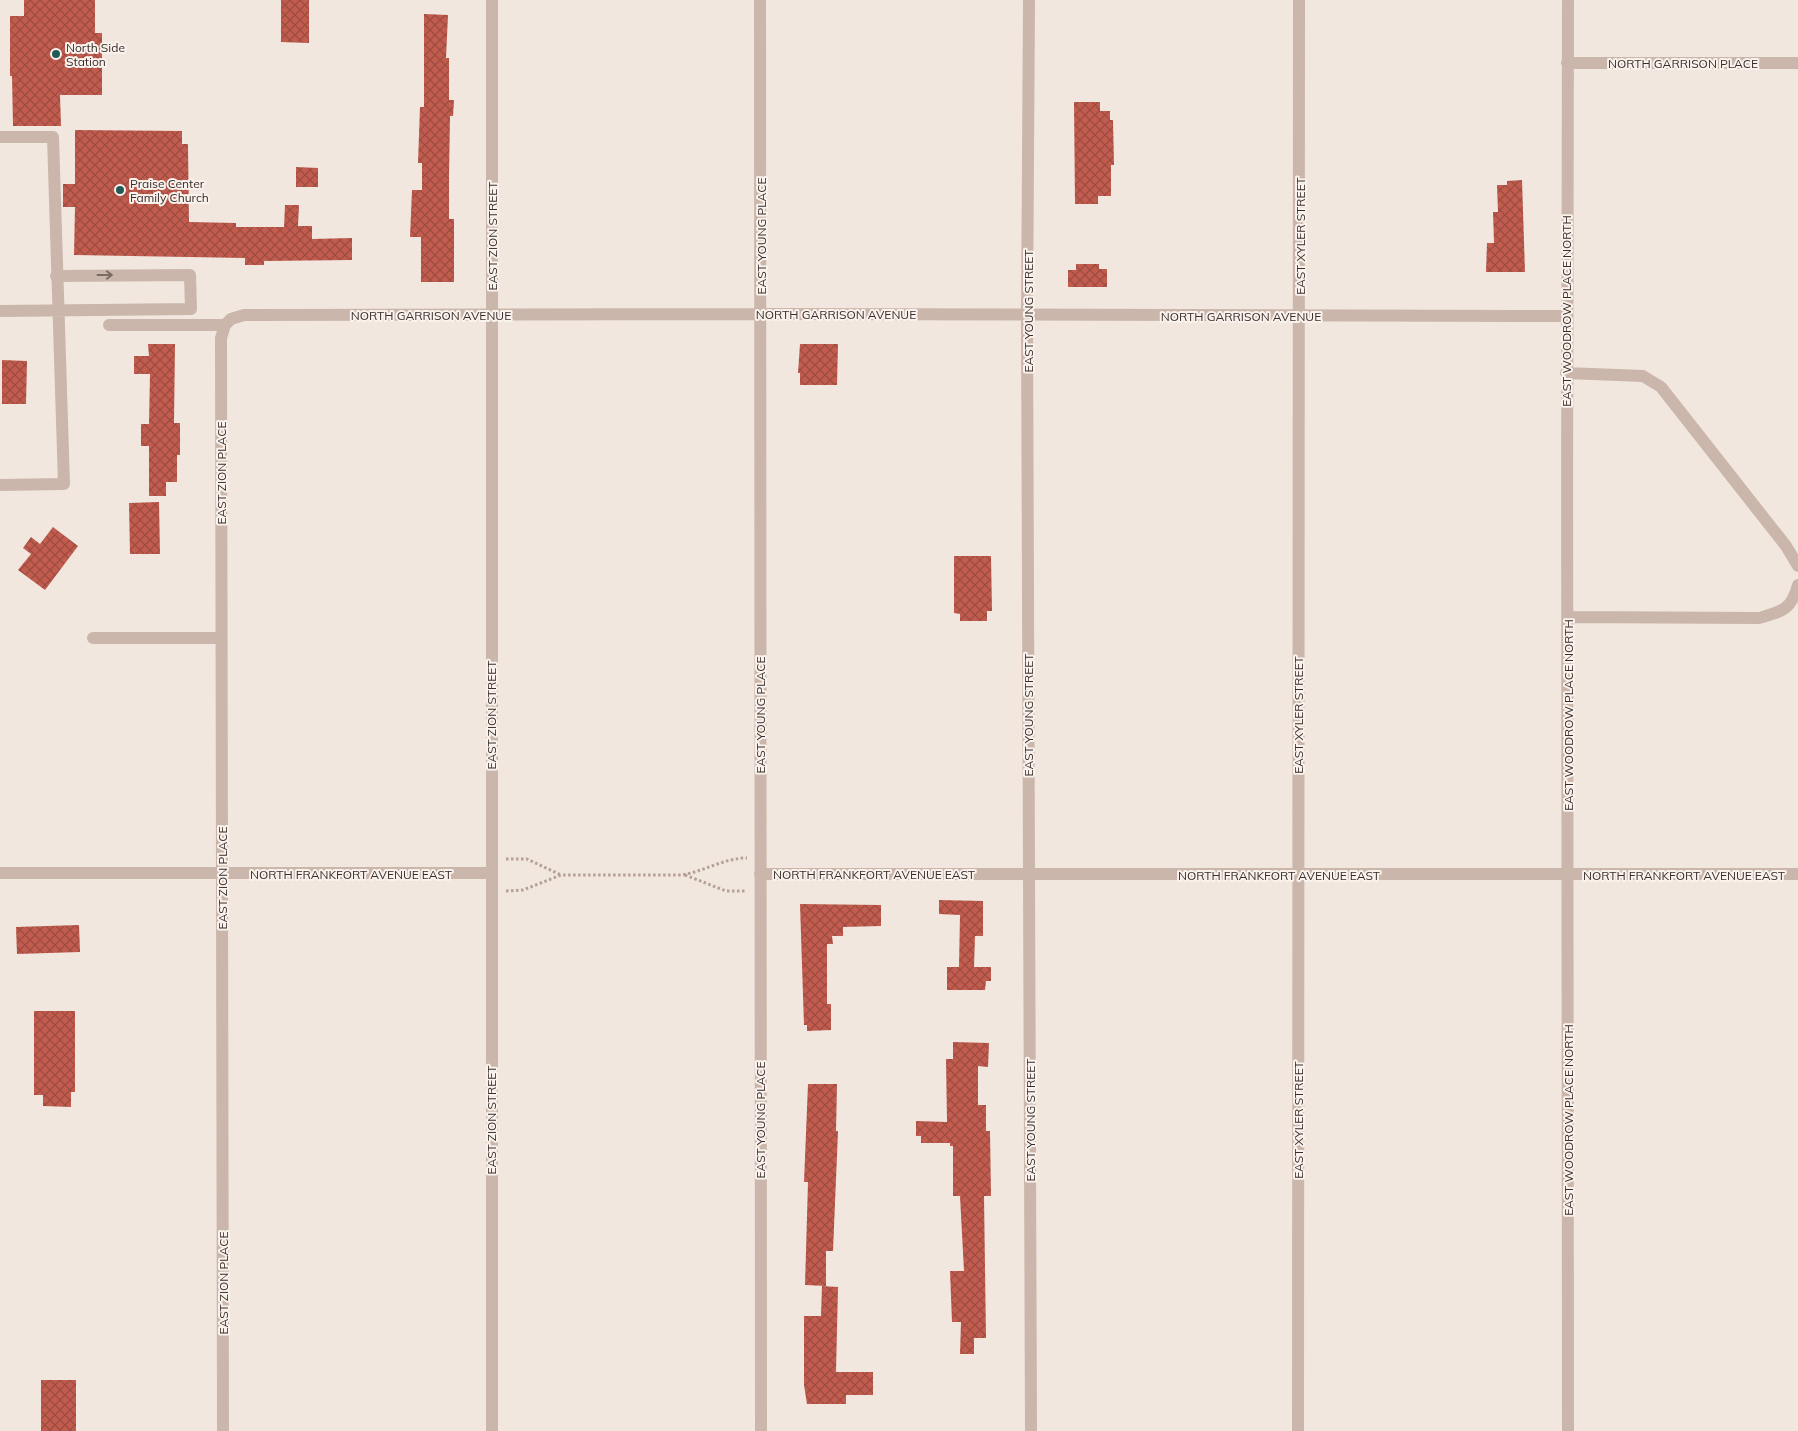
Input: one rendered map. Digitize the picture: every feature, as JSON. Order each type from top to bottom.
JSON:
[{"type":"street","name":"EAST ZION STREET","points":[[492,0],[492,1431]]},
{"type":"street","name":"EAST YOUNG PLACE","points":[[760,0],[761,1431]]},
{"type":"street","name":"EAST YOUNG STREET","points":[[1029,0],[1027,315],[1031,1431]]},
{"type":"street","name":"EAST XYLER STREET","points":[[1298,1431],[1299,0]]},
{"type":"street","name":"EAST WOODROW PLACE NORTH","points":[[1568,0],[1565,316],[1568,617],[1568,1431]]},
{"type":"street","name":"NORTH GARRISON PLACE","points":[[1567,63],[1798,63]]},
{"type":"street","points":[[0,137],[52,137],[64,484],[0,485]]},
{"type":"street","points":[[0,311],[190,309],[190,275],[56,276]]},
{"type":"street","name":"NORTH GARRISON AVENUE","points":[[109,325],[225,325],[232,319],[244,315],[1565,316]]},
{"type":"street","name":"EAST ZION PLACE","points":[[223,1431],[220,638],[221,338],[225,325]]},
{"type":"street","points":[[1566,372],[1643,376],[1661,387],[1786,546],[1798,566]]},
{"type":"street","points":[[1568,617],[1759,618],[1786,610],[1794,598],[1798,584]]},
{"type":"street","points":[[94,638],[220,638]]},
{"type":"street","name":"NORTH FRANKFORT AVENUE EAST","points":[[0,872],[222,874],[491,873]]},
{"type":"street","name":"NORTH FRANKFORT AVENUE EAST","points":[[760,874],[1568,876],[1798,874]]},
{"type":"path","name":"NORTH FRANKFORT AVENUE EAST","points":[[562,875],[682,874],[698,872],[732,858]]},
{"type":"path","points":[[491,859],[527,859],[562,875]]},
{"type":"path","name":"NORTH FRANKFORT AVENUE EAST","points":[[682,874],[726,891],[760,891]]},
{"type":"path","points":[[523,890],[562,875]]},
{"type":"building","name":"North Side Station","points":[[24,0],[95,0],[95,33],[102,33],[102,95],[60,95],[61,126],[13,126],[12,76],[10,76],[10,16],[24,16]]},
{"type":"building","points":[[281,0],[309,0],[309,43],[281,42]]},
{"type":"building","points":[[424,14],[448,15],[446,58],[449,58],[449,100],[454,100],[453,116],[450,116],[449,219],[454,219],[454,282],[421,282],[421,237],[410,237],[412,190],[422,190],[422,163],[418,163],[420,107],[424,107]]},
{"type":"building","points":[[1074,102],[1100,102],[1100,111],[1110,111],[1110,120],[1113,120],[1114,165],[1111,165],[1111,196],[1098,196],[1098,204],[1075,204]]},
{"type":"building","name":"Praise Center Family Church","points":[[75,130],[182,131],[182,144],[188,144],[189,222],[236,223],[236,227],[284,227],[285,205],[299,205],[298,226],[312,226],[312,239],[352,238],[352,260],[264,261],[264,265],[245,265],[245,258],[74,255],[75,207],[63,207],[63,184],[75,184]]},
{"type":"building","points":[[296,167],[318,168],[318,187],[296,187]]},
{"type":"building","points":[[1522,180],[1525,272],[1486,272],[1487,243],[1494,243],[1493,212],[1498,212],[1497,185],[1507,185],[1507,181]]},
{"type":"building","points":[[1076,264],[1099,264],[1099,269],[1107,269],[1107,287],[1068,287],[1068,270],[1076,270]]},
{"type":"building","points":[[148,344],[175,344],[174,423],[180,423],[180,455],[177,455],[177,482],[166,482],[166,496],[149,496],[149,446],[141,446],[141,424],[149,424],[150,374],[134,374],[134,356],[149,356]]},
{"type":"building","points":[[800,344],[838,344],[837,385],[800,385],[800,373],[798,373]]},
{"type":"building","points":[[2,360],[27,361],[26,404],[2,404]]},
{"type":"building","points":[[159,502],[160,554],[130,554],[129,503]]},
{"type":"building","points":[[53,527],[78,546],[45,590],[18,570],[31,554],[23,548],[31,537],[40,544]]},
{"type":"building","points":[[954,556],[991,556],[992,611],[987,611],[987,621],[960,621],[960,614],[954,613]]},
{"type":"building","points":[[939,900],[983,901],[983,936],[975,936],[974,967],[991,967],[991,981],[986,981],[985,990],[947,990],[947,967],[959,967],[960,915],[939,914]]},
{"type":"building","points":[[800,904],[881,905],[881,926],[843,927],[843,936],[832,936],[833,944],[827,944],[827,1004],[831,1004],[831,1030],[807,1031],[807,1025],[804,1025]]},
{"type":"building","points":[[79,925],[80,952],[17,954],[16,927]]},
{"type":"building","points":[[34,1011],[75,1011],[75,1092],[71,1092],[71,1107],[43,1106],[43,1095],[34,1095]]},
{"type":"building","points":[[953,1042],[989,1043],[988,1067],[978,1066],[978,1105],[986,1105],[986,1131],[990,1131],[991,1196],[984,1196],[986,1338],[974,1338],[974,1354],[960,1354],[961,1322],[952,1322],[950,1271],[964,1271],[960,1196],[953,1196],[953,1146],[950,1146],[950,1143],[921,1143],[921,1136],[916,1136],[916,1121],[947,1122],[946,1059],[953,1059]]},
{"type":"building","points":[[808,1084],[837,1084],[836,1131],[838,1131],[833,1251],[826,1251],[826,1286],[805,1285],[808,1182],[804,1182]]},
{"type":"building","points":[[822,1286],[838,1287],[836,1372],[873,1372],[873,1395],[846,1395],[846,1404],[807,1404],[804,1385],[804,1316],[821,1316]]},
{"type":"building","points":[[41,1380],[76,1380],[76,1431],[41,1431]]},
{"type":"place","name":"North Side Station","points":[[56,54]]},
{"type":"place","name":"Praise Center Family Church","points":[[120,190]]}]
